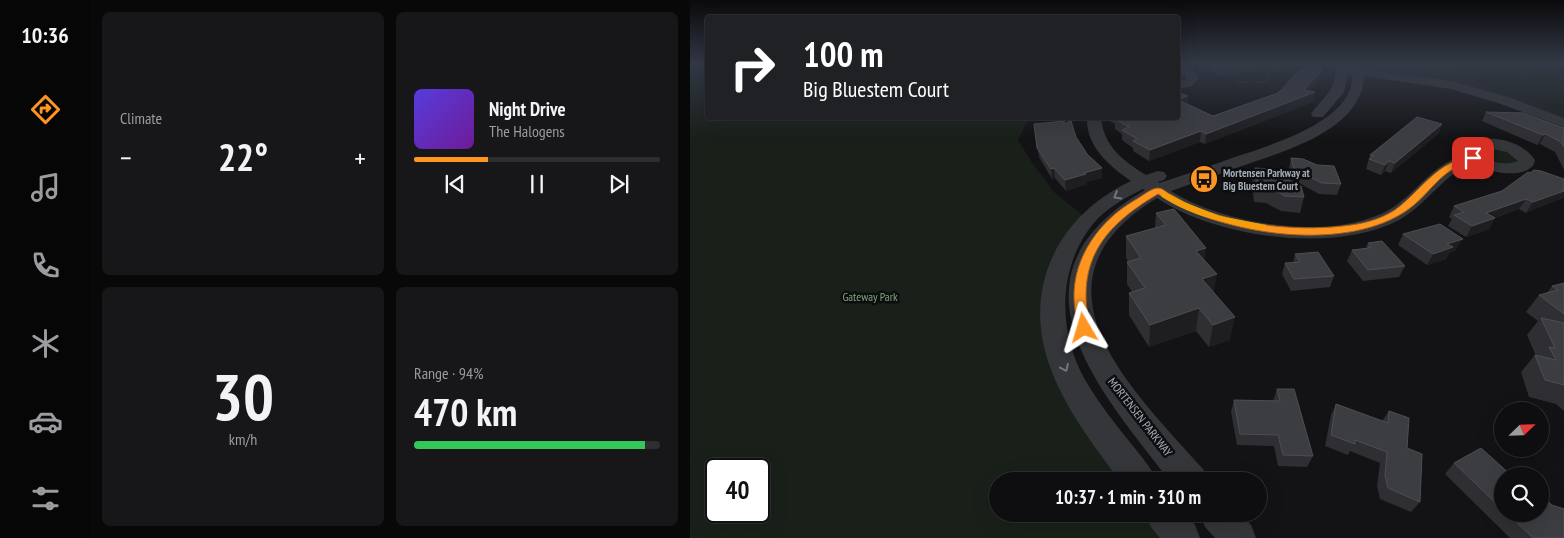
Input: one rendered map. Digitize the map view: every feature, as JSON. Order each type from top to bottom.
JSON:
[{"type":"street","name":"MORTENSEN PARKWAY","points":[[1133,472],[1086,409],[1062,364],[1053,329],[1052,297],[1058,268],[1068,248],[1087,219],[1107,202],[1151,186],[1275,150],[1316,131],[1332,120],[1352,98],[1355,89]]},
{"type":"street","points":[[1465,89],[1503,100],[1564,124]]},
{"type":"street","points":[[1094,120],[1096,135],[1106,151],[1124,167],[1180,204],[1200,212],[1246,224],[1282,230],[1322,231],[1353,228],[1384,220],[1402,210],[1444,170],[1458,161],[1473,158]]},
{"type":"street","name":"MORTENSEN PARKWAY","points":[[1151,186],[1100,235],[1083,270],[1080,297],[1084,328],[1098,361],[1118,392],[1184,472]]},
{"type":"street","points":[[1170,522],[1182,538]]},
{"type":"street","points":[[1225,522],[1238,538]]},
{"type":"shaded area","points":[[1457,89],[1564,89],[1564,123],[1485,94]]},
{"type":"green space","name":"Gateway Park","points":[[690,89],[705,89],[705,120],[1028,120],[1018,140],[1054,192],[1087,219],[1058,268],[1074,414],[1116,472],[989,472],[989,522],[1151,522],[1162,538],[690,538]]},
{"type":"green space","points":[[1500,89],[1564,89],[1564,112]]},
{"type":"green space","points":[[1480,146],[1506,150],[1518,159],[1506,164],[1494,162],[1474,151],[1474,149]]},
{"type":"building","points":[[1282,89],[1305,89],[1315,92],[1206,134],[1201,131],[1150,150],[1133,141],[1137,139],[1122,130],[1129,127],[1117,120],[1180,120],[1180,101],[1213,116],[1278,93]]},
{"type":"building","points":[[1180,93],[1188,96],[1180,99]]},
{"type":"building","points":[[1486,112],[1523,113],[1564,128],[1564,147],[1561,142],[1546,134],[1543,135]]},
{"type":"building","points":[[1417,117],[1442,124],[1395,163],[1389,161],[1385,165],[1369,159],[1374,156],[1370,155]]},
{"type":"building","points":[[1065,121],[1063,124],[1071,121],[1076,137],[1087,154],[1102,168],[1065,180],[1054,168],[1051,169],[1037,148],[1034,124]]},
{"type":"building","points":[[1291,158],[1303,159],[1317,165],[1334,166],[1341,184],[1322,183],[1294,169]]},
{"type":"building","points":[[1255,168],[1268,169],[1301,186],[1304,197],[1285,196],[1270,188],[1257,187]]},
{"type":"building","points":[[1534,170],[1564,179],[1564,191],[1533,202],[1526,199],[1486,213],[1495,218],[1472,226],[1454,215],[1464,212],[1454,206],[1502,191],[1528,172],[1530,173]]},
{"type":"building","points":[[1174,209],[1206,248],[1196,251],[1217,274],[1202,279],[1235,317],[1213,325],[1199,308],[1150,325],[1129,293],[1145,288],[1127,262],[1141,258],[1126,236],[1166,225],[1156,213]]},
{"type":"building","points":[[1440,224],[1463,239],[1447,244],[1453,247],[1433,254],[1403,234]]},
{"type":"building","points":[[1382,241],[1405,266],[1368,270],[1352,250],[1369,248],[1371,247],[1368,243]]},
{"type":"building","points":[[1318,252],[1334,276],[1294,279],[1285,263],[1300,262],[1295,254]]},
{"type":"building","points":[[1564,283],[1564,314],[1539,295],[1558,290],[1552,286]]},
{"type":"building","points":[[1541,318],[1564,323],[1564,385],[1545,380],[1535,355],[1556,360],[1549,347],[1555,348]]},
{"type":"building","points":[[1277,389],[1294,389],[1313,456],[1283,455],[1278,435],[1240,434],[1234,400],[1280,401]]},
{"type":"building","points":[[1336,404],[1388,423],[1389,411],[1409,418],[1407,448],[1422,454],[1420,502],[1388,488],[1385,476],[1387,452],[1355,440],[1355,444],[1331,435]]},
{"type":"building","points":[[1481,448],[1502,467],[1494,467],[1494,501],[1454,463]]},
{"type":"building","points":[[1549,502],[1564,509],[1564,538],[1533,538],[1516,522],[1549,522]]},
{"type":"slow traffic","points":[[1165,195],[1180,204],[1218,218],[1262,227]]},
{"type":"place","name":"Mortensen Parkway at Big Bluestem Court","points":[[1204,179]]},
{"type":"route","points":[[1084,328],[1080,297],[1083,270],[1091,250],[1100,235],[1126,209],[1158,190],[1180,204],[1200,212],[1246,224],[1282,230],[1322,231],[1353,228],[1384,220],[1402,210],[1444,170],[1458,161],[1473,158]]}]
